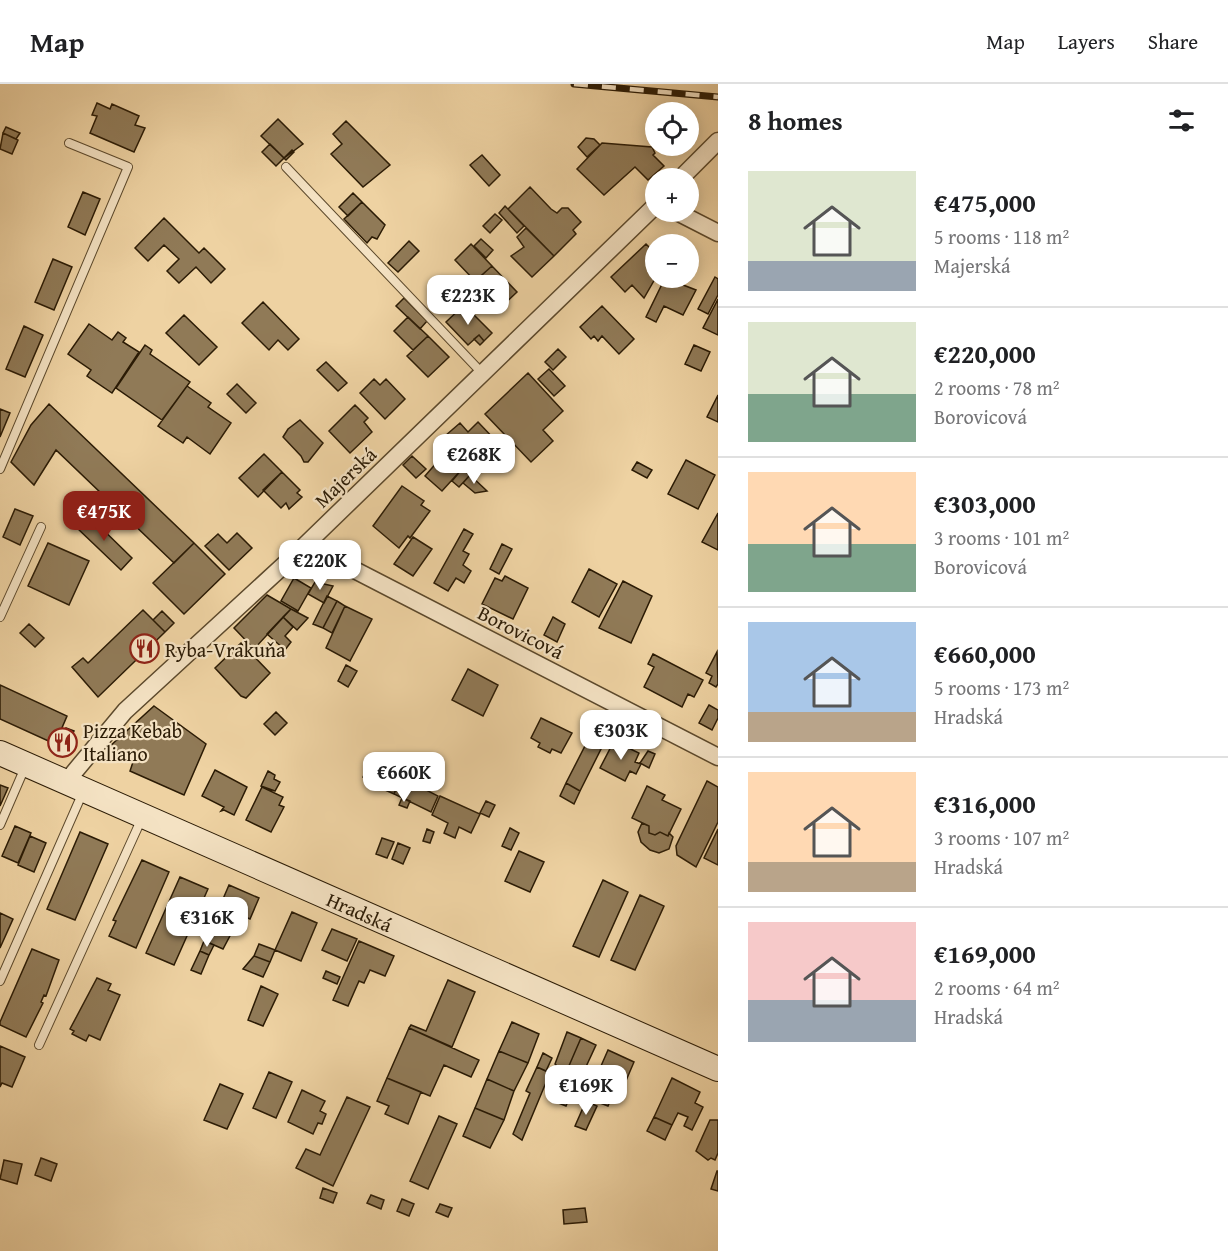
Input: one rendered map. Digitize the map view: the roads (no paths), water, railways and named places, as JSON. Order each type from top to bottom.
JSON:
[{"type":"main road","name":"Hradská","points":[[0,753],[236,859],[413,933],[718,1069]]},
{"type":"street","points":[[691,168],[718,141]]},
{"type":"street","name":"Majerská","points":[[75,786],[125,711],[306,545],[645,216]]},
{"type":"street","points":[[697,222],[718,233]]},
{"type":"street","name":"Borovicová","points":[[306,545],[718,757]]},
{"type":"lane","points":[[0,469],[128,167],[69,143]]},
{"type":"lane","points":[[286,167],[482,373]]},
{"type":"lane","points":[[0,617],[41,527]]},
{"type":"lane","points":[[0,825],[26,765]]},
{"type":"lane","points":[[0,981],[75,786]]},
{"type":"lane","points":[[39,1045],[143,816]]},
{"type":"railway","points":[[574,84],[718,97]]},
{"type":"place","name":"Ryba-Vrakuňa","points":[[144,649]]},
{"type":"place","name":"Pizza Kebab Italiano","points":[[62,742]]}]
